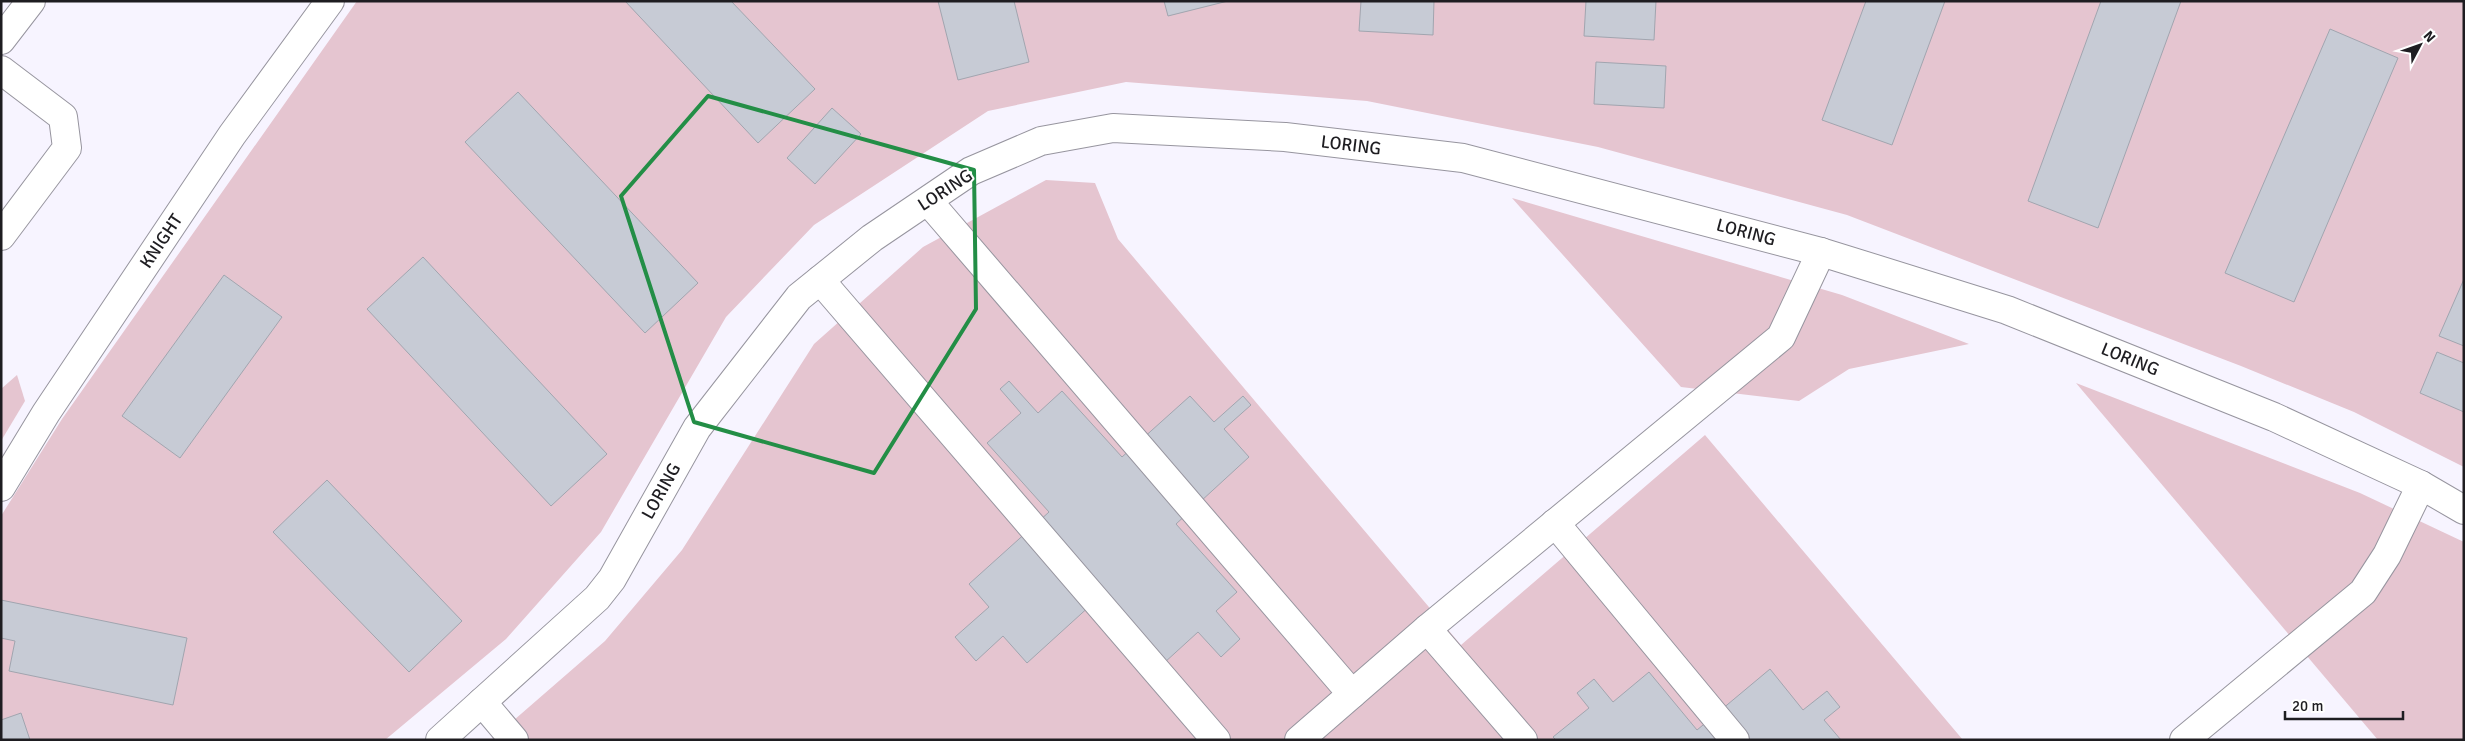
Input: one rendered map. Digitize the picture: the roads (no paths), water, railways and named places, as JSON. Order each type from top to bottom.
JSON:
[{"type":"street","points":[[1,40],[30,1]]},
{"type":"street","name":"KNIGHT","points":[[1,487],[46,413],[232,134],[330,1]]},
{"type":"street","points":[[1,70],[63,117],[67,148],[1,236]]},
{"type":"street","name":"LORING","points":[[440,740],[597,598],[612,579],[697,428],[799,297],[872,238],[971,171],[1041,142],[1113,128],[1285,137],[1463,158],[1821,252],[2007,310],[2274,417],[2421,485],[2464,510]]},
{"type":"street","points":[[928,201],[1352,694]]},
{"type":"street","points":[[1299,740],[1427,629],[1781,337],[1821,252]]},
{"type":"street","points":[[820,280],[1216,740]]},
{"type":"street","points":[[2184,740],[2362,592],[2387,554],[2421,485]]},
{"type":"street","points":[[1555,523],[1735,740]]},
{"type":"street","points":[[1427,629],[1523,740]]},
{"type":"street","points":[[482,702],[514,740]]}]
